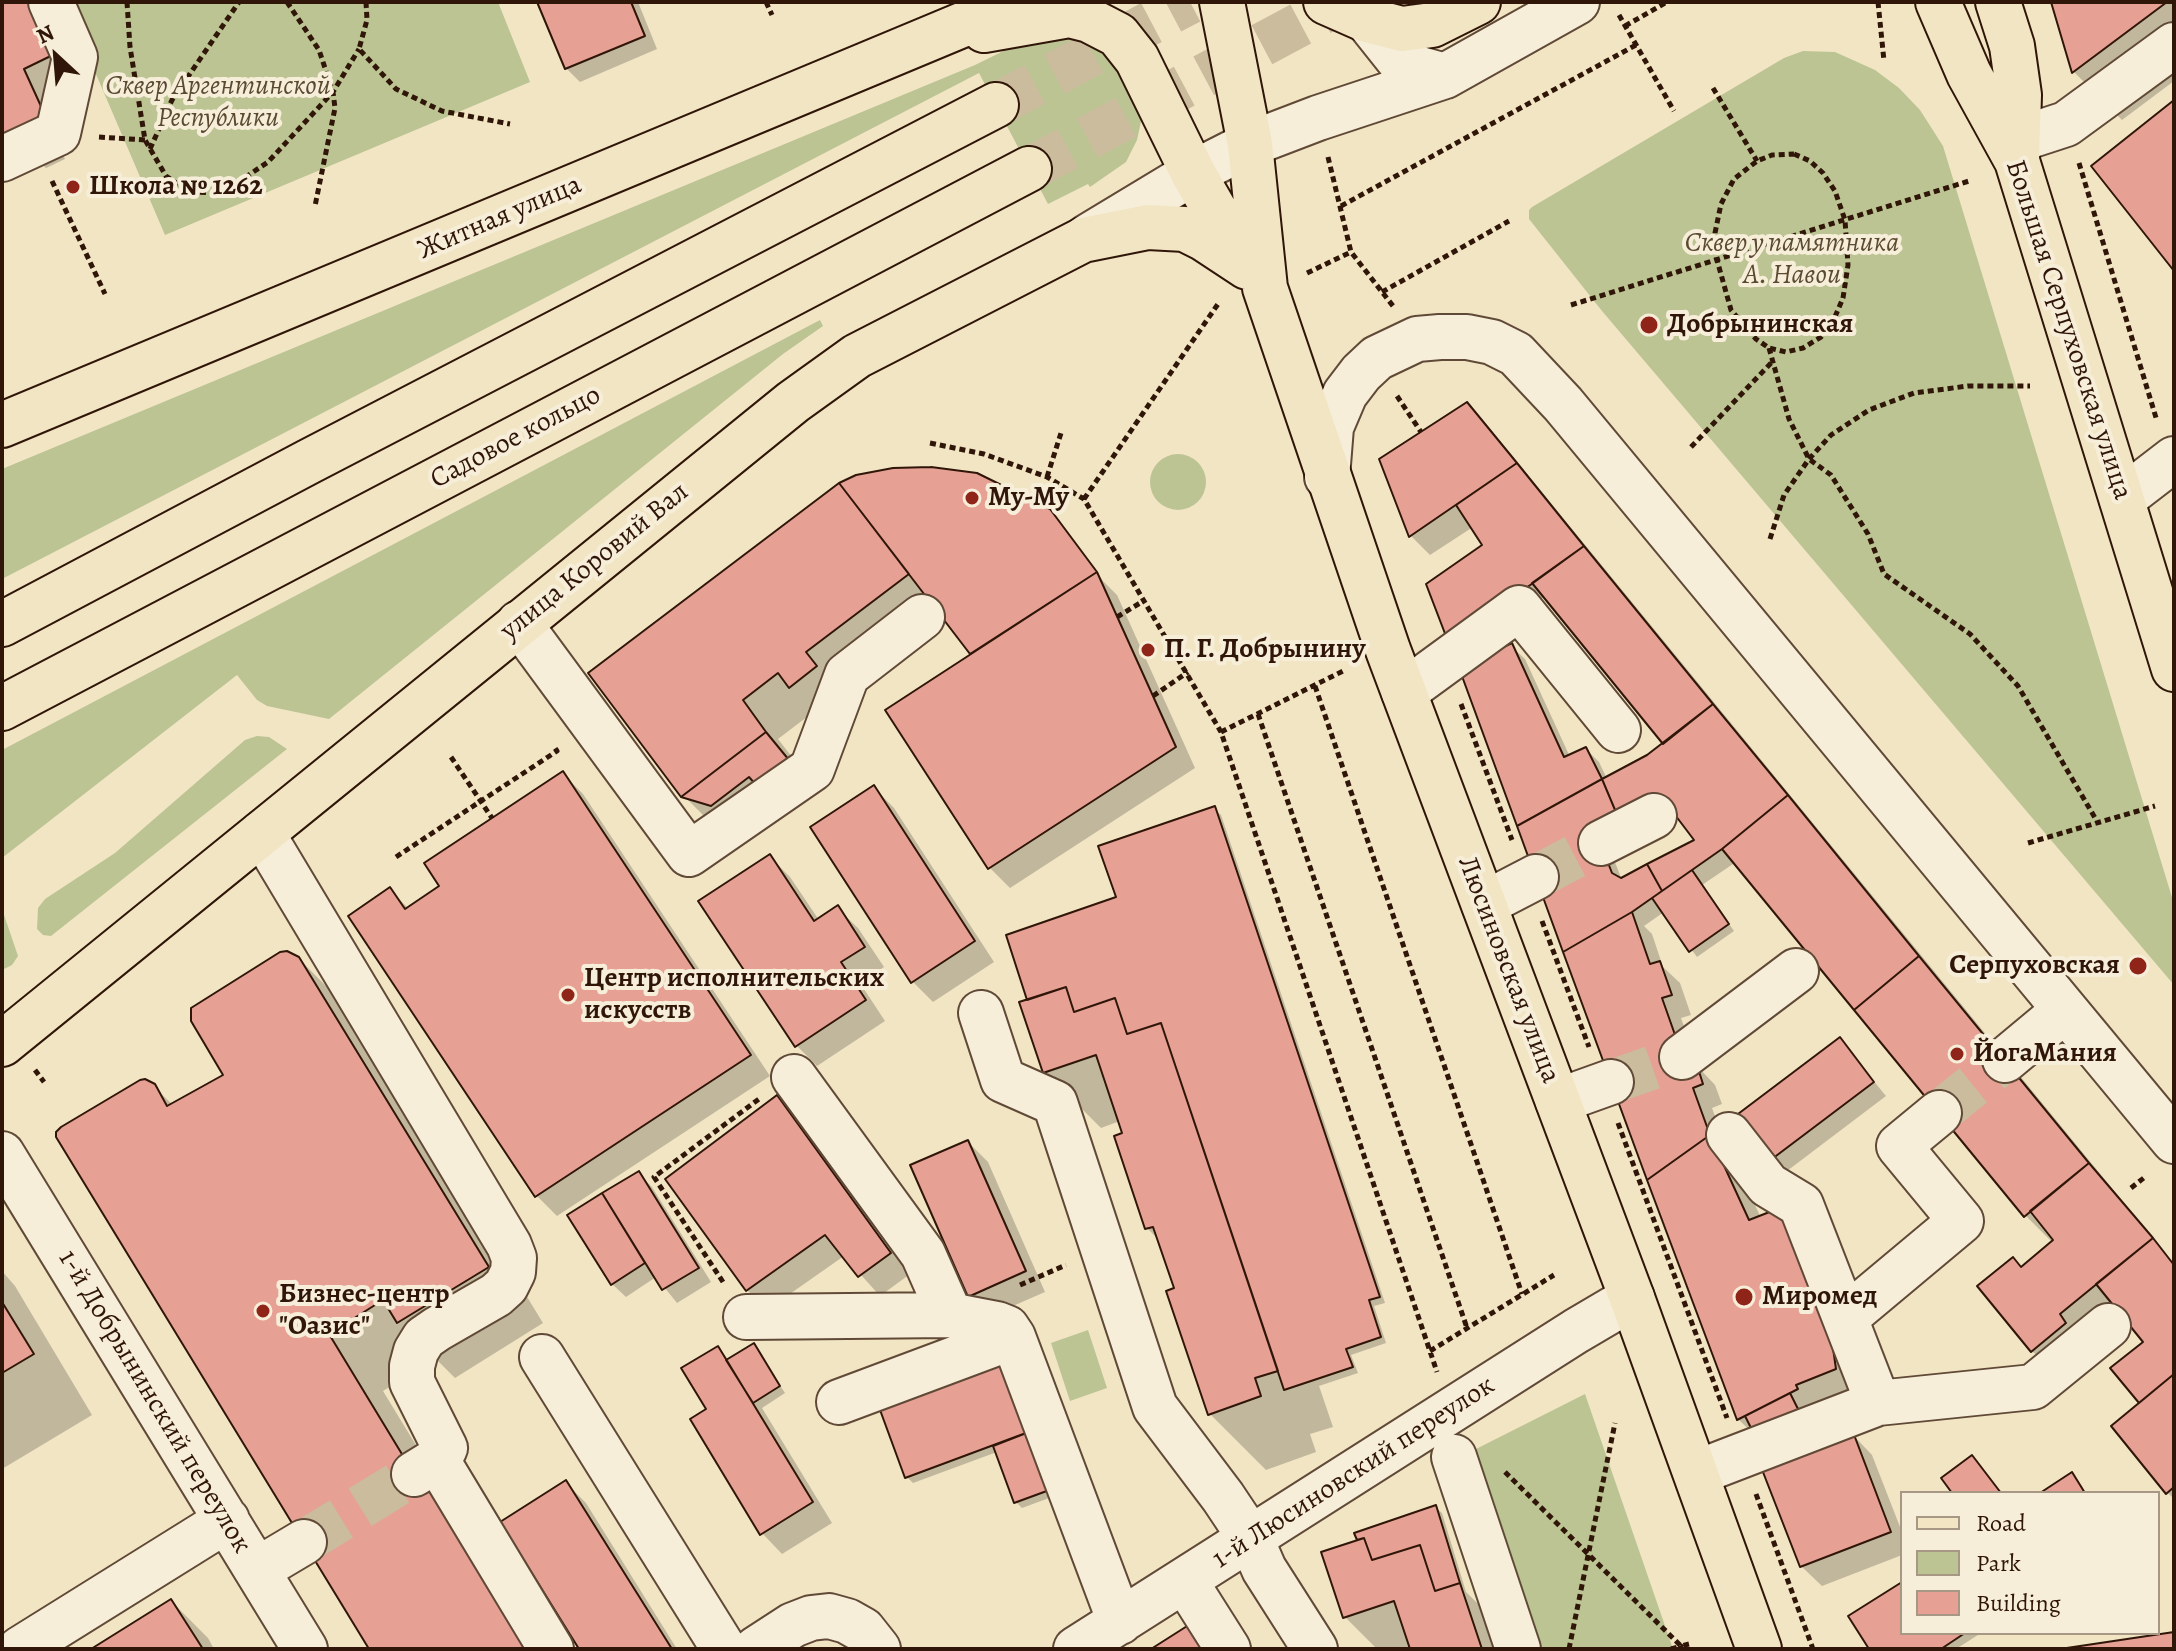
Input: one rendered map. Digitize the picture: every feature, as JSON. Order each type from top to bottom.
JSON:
[{"type":"main road","points":[[1222,2],[1250,144],[1256,277]]},
{"type":"main road","points":[[1326,2],[1367,20],[1402,29],[1432,25],[1478,2]]},
{"type":"main road","name":"Большая Серпуховская улица","points":[[1938,2],[1969,74],[2017,150],[2174,669]]},
{"type":"main road","points":[[1998,2],[2012,46],[2019,95],[2017,150]]},
{"type":"main road","name":"Житная улица","points":[[2,425],[1008,5]]},
{"type":"main road","points":[[934,38],[1069,15],[1105,26],[1118,35],[1137,59],[1193,173],[1256,277]]},
{"type":"main road","points":[[2,624],[322,454],[996,105]]},
{"type":"main road","name":"Садовое кольцо","points":[[7,707],[1029,169]]},
{"type":"main road","name":"улица Коровий Вал","points":[[2,1044],[793,402],[857,356],[1083,240],[1148,227],[1185,229],[1203,238],[1256,277]]},
{"type":"main road","name":"Люсиновская улица","points":[[1256,277],[1404,692],[1632,1298],[1759,1649]]},
{"type":"street","points":[[18,152],[58,133],[75,57],[51,2]]},
{"type":"street","points":[[1083,240],[1193,173],[1250,144],[1445,76],[1577,2]]},
{"type":"street","points":[[1367,20],[1402,64],[1445,76]]},
{"type":"street","points":[[2017,150],[2066,124],[2174,45]]},
{"type":"street","points":[[1327,477],[1331,427],[1345,394],[1377,358],[1417,339],[1440,337],[1480,339],[1516,354],[1563,404],[2174,1141]]},
{"type":"street","points":[[2122,499],[2172,460]]},
{"type":"street","points":[[1404,692],[1519,608],[1618,730]]},
{"type":"street","points":[[519,623],[689,854],[812,769],[847,675],[922,617]]},
{"type":"street","points":[[1601,843],[1654,816]]},
{"type":"street","points":[[262,833],[514,1258],[513,1272],[506,1286],[496,1295],[424,1338],[416,1351],[412,1382],[445,1448],[444,1454],[426,1467],[551,1649]]},
{"type":"street","points":[[1484,904],[1532,879]]},
{"type":"street","points":[[1682,1057],[1796,971]]},
{"type":"street","points":[[2005,1060],[2065,1010]]},
{"type":"street","points":[[981,1013],[1003,1080],[1055,1103],[1155,1407],[1251,1539],[1264,1569],[1315,1649]]},
{"type":"street","points":[[794,1077],[923,1254],[950,1315]]},
{"type":"street","points":[[1558,1101],[1607,1083]]},
{"type":"street","points":[[1845,1318],[1961,1221],[1899,1146],[1939,1113]]},
{"type":"street","points":[[1729,1135],[1768,1185],[1801,1205],[1878,1403]]},
{"type":"street","name":"1-й Добрынинский переулок","points":[[2,1154],[305,1649]]},
{"type":"street","name":"1-й Люсиновский переулок","points":[[1076,1649],[1462,1402],[1632,1298]]},
{"type":"street","points":[[746,1317],[950,1315],[1007,1328],[1120,1622]]},
{"type":"street","points":[[1696,1473],[1878,1403],[2033,1387],[2108,1326]]},
{"type":"street","points":[[839,1402],[1013,1337]]},
{"type":"street","points":[[542,1357],[724,1649]]},
{"type":"street","points":[[1454,1457],[1518,1649]]},
{"type":"street","points":[[20,1649],[227,1520]]},
{"type":"street","points":[[257,1570],[304,1542]]},
{"type":"street","points":[[1185,1581],[1228,1649]]},
{"type":"street","points":[[756,1649],[793,1625],[811,1618],[829,1616],[863,1630],[878,1649]]},
{"type":"path","points":[[127,2],[130,47],[145,140],[166,176],[189,192],[222,193],[268,162],[333,92],[359,49],[367,20],[366,2]]},
{"type":"path","points":[[150,150],[172,100],[239,2]]},
{"type":"path","points":[[287,2],[319,50],[333,92],[335,108],[315,206]]},
{"type":"path","points":[[766,2],[772,15]]},
{"type":"path","points":[[1625,26],[1667,2]]},
{"type":"path","points":[[1878,2],[1884,61]]},
{"type":"path","points":[[1618,14],[1674,111]]},
{"type":"path","points":[[1341,206],[1636,45]]},
{"type":"path","points":[[359,49],[396,89],[442,111],[510,124]]},
{"type":"path","points":[[1713,88],[1757,161]]},
{"type":"path","points":[[2066,124],[2172,460]]},
{"type":"path","points":[[1326,147],[1351,252],[1397,310]]},
{"type":"path","points":[[18,152],[105,294]]},
{"type":"path","points":[[1794,154],[1810,161],[1835,191],[1845,220],[1848,265],[1843,298],[1834,319],[1821,337],[1803,348],[1786,352],[1769,348],[1740,322],[1731,310],[1717,260],[1715,233],[1721,204],[1734,179],[1757,161],[1772,155],[1794,154]]},
{"type":"path","points":[[1571,305],[1969,181]]},
{"type":"path","points":[[1382,292],[1509,221]]},
{"type":"path","points":[[1307,273],[1351,252]]},
{"type":"path","points":[[1084,499],[1218,304]]},
{"type":"path","points":[[1769,348],[1789,419],[1809,459],[1831,475],[1868,534],[1884,574],[1970,634],[2018,686],[2098,823]]},
{"type":"path","points":[[1691,447],[1772,362]]},
{"type":"path","points":[[1770,539],[1784,495],[1809,459],[1831,435],[1869,410],[1914,393],[1968,386],[2030,386]]},
{"type":"path","points":[[1395,393],[1421,432]]},
{"type":"path","points":[[1047,477],[1061,433]]},
{"type":"path","points":[[930,443],[984,454],[1047,477],[1084,499],[1221,732],[1439,1377]]},
{"type":"path","points":[[1117,617],[1145,600]]},
{"type":"path","points":[[1446,662],[1532,879],[1813,1649]]},
{"type":"path","points":[[1221,732],[1343,671]]},
{"type":"path","points":[[1153,696],[1188,672]]},
{"type":"path","points":[[1315,686],[1522,1294]]},
{"type":"path","points":[[1258,714],[1467,1328]]},
{"type":"path","points":[[396,857],[557,751],[549,739]]},
{"type":"path","points":[[451,757],[492,818]]},
{"type":"path","points":[[2028,843],[2155,806]]},
{"type":"path","points":[[746,1317],[654,1177],[754,1102],[794,1077]]},
{"type":"path","points":[[2131,1188],[2145,1177]]},
{"type":"path","points":[[1020,1285],[1103,1249]]},
{"type":"path","points":[[1430,1351],[1554,1275]]},
{"type":"path","points":[[1569,1649],[1615,1423]]},
{"type":"path","points":[[1503,1470],[1680,1647]]},
{"type":"path","points":[[1671,1649],[1689,1644]]},
{"type":"green space","name":"Сквер Аргентинской Республики","points":[[65,2],[498,2],[530,82],[165,235]]},
{"type":"green space","points":[[1046,30],[1117,51],[1142,117],[1137,140],[1126,162],[1090,187],[1088,184],[1048,204],[979,73],[2,579],[2,469],[975,65]]},
{"type":"green space","name":"Сквер у памятника А. Навои","points":[[1803,51],[1835,52],[1875,70],[1899,88],[1920,110],[1943,146],[2174,904],[2174,985],[1602,311],[1529,219],[1532,207],[1784,58]]},
{"type":"green space","points":[[820,320],[823,326],[783,354],[329,719],[267,706],[257,700],[237,675],[2,858],[2,750]]},
{"type":"green space","points":[[1178,454],[1198,462],[1206,482],[1198,502],[1178,510],[1158,502],[1150,482],[1158,462]]},
{"type":"green space","points":[[257,736],[269,737],[287,749],[51,936],[43,935],[37,929],[38,908],[45,899],[115,853],[245,740]]},
{"type":"green space","points":[[2,909],[18,956],[12,965],[2,970]]},
{"type":"green space","points":[[1088,1330],[1107,1388],[1070,1401],[1051,1343]]},
{"type":"green space","points":[[1585,1394],[1673,1649],[1542,1649],[1474,1450]]},
{"type":"building","points":[[2,2],[38,2],[61,51],[24,69],[45,115],[18,143],[12,130],[2,135]]},
{"type":"building","points":[[537,2],[631,2],[645,36],[565,69]]},
{"type":"building","points":[[2051,2],[2167,2],[2072,73]]},
{"type":"building","points":[[2174,100],[2174,271],[2091,166]]},
{"type":"building","points":[[1467,402],[1517,463],[1409,537],[1379,459]]},
{"type":"building","points":[[1517,463],[1584,546],[1449,644],[1426,584],[1482,545],[1456,505]]},
{"type":"building","points":[[931,467],[977,473],[1050,509],[1097,572],[970,654],[839,483],[856,475],[893,468]]},
{"type":"building","points":[[839,483],[909,574],[806,652],[817,666],[789,688],[778,673],[743,700],[766,732],[681,797],[588,673]]},
{"type":"building","points":[[1584,546],[1713,704],[1663,744],[1532,583]]},
{"type":"building","points":[[1097,572],[1176,747],[988,869],[885,710]]},
{"type":"building","points":[[1512,643],[1564,757],[1586,747],[1602,779],[1517,826],[1459,668]]},
{"type":"building","points":[[1713,704],[1788,795],[1722,849],[1662,891],[1647,864],[1694,840],[1660,795],[1618,817],[1602,779],[1647,755]]},
{"type":"building","points":[[766,732],[789,760],[757,786],[749,777],[711,806],[681,797]]},
{"type":"building","points":[[563,771],[751,1055],[535,1197],[348,916],[390,887],[405,909],[439,886],[424,863]]},
{"type":"building","points":[[1602,779],[1618,817],[1595,829],[1612,873],[1621,878],[1647,864],[1662,891],[1563,952],[1517,826]]},
{"type":"building","points":[[874,785],[975,941],[911,983],[810,827]]},
{"type":"building","points":[[1788,795],[1919,956],[1854,1010],[1722,849]]},
{"type":"building","points":[[1215,806],[1380,1297],[1369,1300],[1381,1337],[1346,1349],[1353,1367],[1284,1390],[1161,1023],[1127,1034],[1115,998],[1074,1012],[1066,987],[1027,1000],[1006,935],[1116,897],[1098,846]]},
{"type":"building","points":[[770,854],[814,921],[838,905],[865,947],[841,962],[866,1000],[795,1047],[698,901]]},
{"type":"building","points":[[1692,870],[1729,924],[1689,952],[1652,898]]},
{"type":"building","points":[[1632,912],[1650,964],[1660,961],[1672,995],[1662,998],[1686,1066],[1696,1062],[1703,1084],[1693,1088],[1710,1135],[1647,1180],[1563,952]]},
{"type":"building","name":"Бизнес-центр \"Оазис\"","points":[[287,951],[299,957],[489,1267],[397,1323],[383,1300],[329,1334],[425,1492],[437,1486],[537,1649],[369,1649],[56,1137],[61,1127],[140,1080],[155,1084],[167,1106],[223,1075],[191,1021],[191,1008],[280,952]]},
{"type":"building","points":[[1919,956],[2089,1163],[2024,1217],[1854,1010]]},
{"type":"building","points":[[1066,987],[1074,1012],[1115,998],[1127,1034],[1161,1023],[1278,1371],[1255,1378],[1261,1396],[1208,1415],[1166,1291],[1174,1288],[1153,1227],[1145,1229],[1114,1136],[1122,1133],[1096,1055],[1043,1073],[1019,1002]]},
{"type":"building","points":[[1840,1037],[1874,1082],[1768,1162],[1734,1117]]},
{"type":"building","points":[[777,1095],[891,1253],[858,1277],[825,1235],[746,1291],[665,1179]]},
{"type":"building","points":[[1710,1135],[1749,1220],[1772,1211],[1787,1215],[1827,1306],[1836,1369],[1796,1385],[1798,1389],[1737,1420],[1647,1180]]},
{"type":"building","points":[[968,1140],[1026,1271],[968,1297],[910,1165]]},
{"type":"building","points":[[2089,1163],[2153,1238],[2060,1314],[2066,1323],[2031,1352],[1977,1286],[2013,1257],[2021,1267],[2053,1240],[2030,1211]]},
{"type":"building","points":[[639,1171],[699,1268],[662,1290],[602,1193]]},
{"type":"building","points":[[602,1193],[645,1263],[611,1285],[567,1215]]},
{"type":"building","points":[[2153,1238],[2174,1265],[2174,1374],[2139,1403],[2110,1368],[2143,1342],[2096,1284]]},
{"type":"building","points":[[2,1302],[34,1354],[2,1373]]},
{"type":"building","points":[[754,1343],[780,1386],[753,1403],[726,1360]]},
{"type":"building","points":[[718,1346],[813,1502],[760,1535],[690,1419],[706,1409],[681,1368]]},
{"type":"building","points":[[1005,1353],[1034,1430],[905,1478],[876,1399]]},
{"type":"building","points":[[2174,1374],[2174,1487],[2166,1494],[2111,1426]]},
{"type":"building","points":[[1790,1393],[1802,1417],[1757,1440],[1745,1416]]},
{"type":"building","points":[[1034,1430],[1055,1488],[1014,1503],[993,1446]]},
{"type":"building","points":[[1853,1432],[1891,1532],[1800,1567],[1761,1467]]},
{"type":"building","points":[[1972,1455],[1999,1491],[1951,1491],[1941,1478]]},
{"type":"building","points":[[2072,1472],[2084,1491],[2043,1491]]},
{"type":"building","points":[[566,1480],[672,1649],[579,1649],[500,1522]]},
{"type":"building","points":[[1436,1505],[1460,1583],[1435,1591],[1420,1545],[1372,1560],[1364,1538],[1357,1540],[1354,1533]]},
{"type":"building","points":[[1364,1538],[1372,1560],[1420,1545],[1435,1591],[1460,1583],[1482,1649],[1410,1649],[1394,1601],[1343,1618],[1321,1552]]},
{"type":"building","points":[[1900,1583],[1900,1635],[1962,1635],[1941,1649],[1869,1649],[1848,1616]]},
{"type":"building","points":[[171,1599],[203,1649],[91,1649]]},
{"type":"building","points":[[1195,1621],[1213,1649],[1151,1649]]},
{"type":"building","points":[[2174,1632],[2174,1649],[2060,1649],[2160,1635]]},
{"type":"tunnel","points":[[996,105],[1190,2]]},
{"type":"tunnel","points":[[1029,169],[1342,2]]},
{"type":"tunnel","points":[[1536,877],[1601,843]]},
{"type":"tunnel","points":[[1611,1082],[1682,1057]]},
{"type":"tunnel","points":[[1939,1113],[2005,1060]]},
{"type":"tunnel","points":[[304,1542],[414,1474]]},
{"type":"place","name":"Школа № 1262","points":[[73,187]]},
{"type":"place","name":"Добрынинская","points":[[1649,325]]},
{"type":"place","name":"Му-Му","points":[[972,498]]},
{"type":"place","name":"П. Г. Добрынину","points":[[1148,650]]},
{"type":"place","name":"Серпуховская","points":[[2138,966]]},
{"type":"place","name":"Центр исполнительских искусств","points":[[568,995]]},
{"type":"place","name":"ЙогаМания","points":[[1957,1054]]},
{"type":"place","name":"Миромед","points":[[1744,1297]]},
{"type":"place","name":"Бизнес-центр \"Оазис\"","points":[[263,1311]]}]
